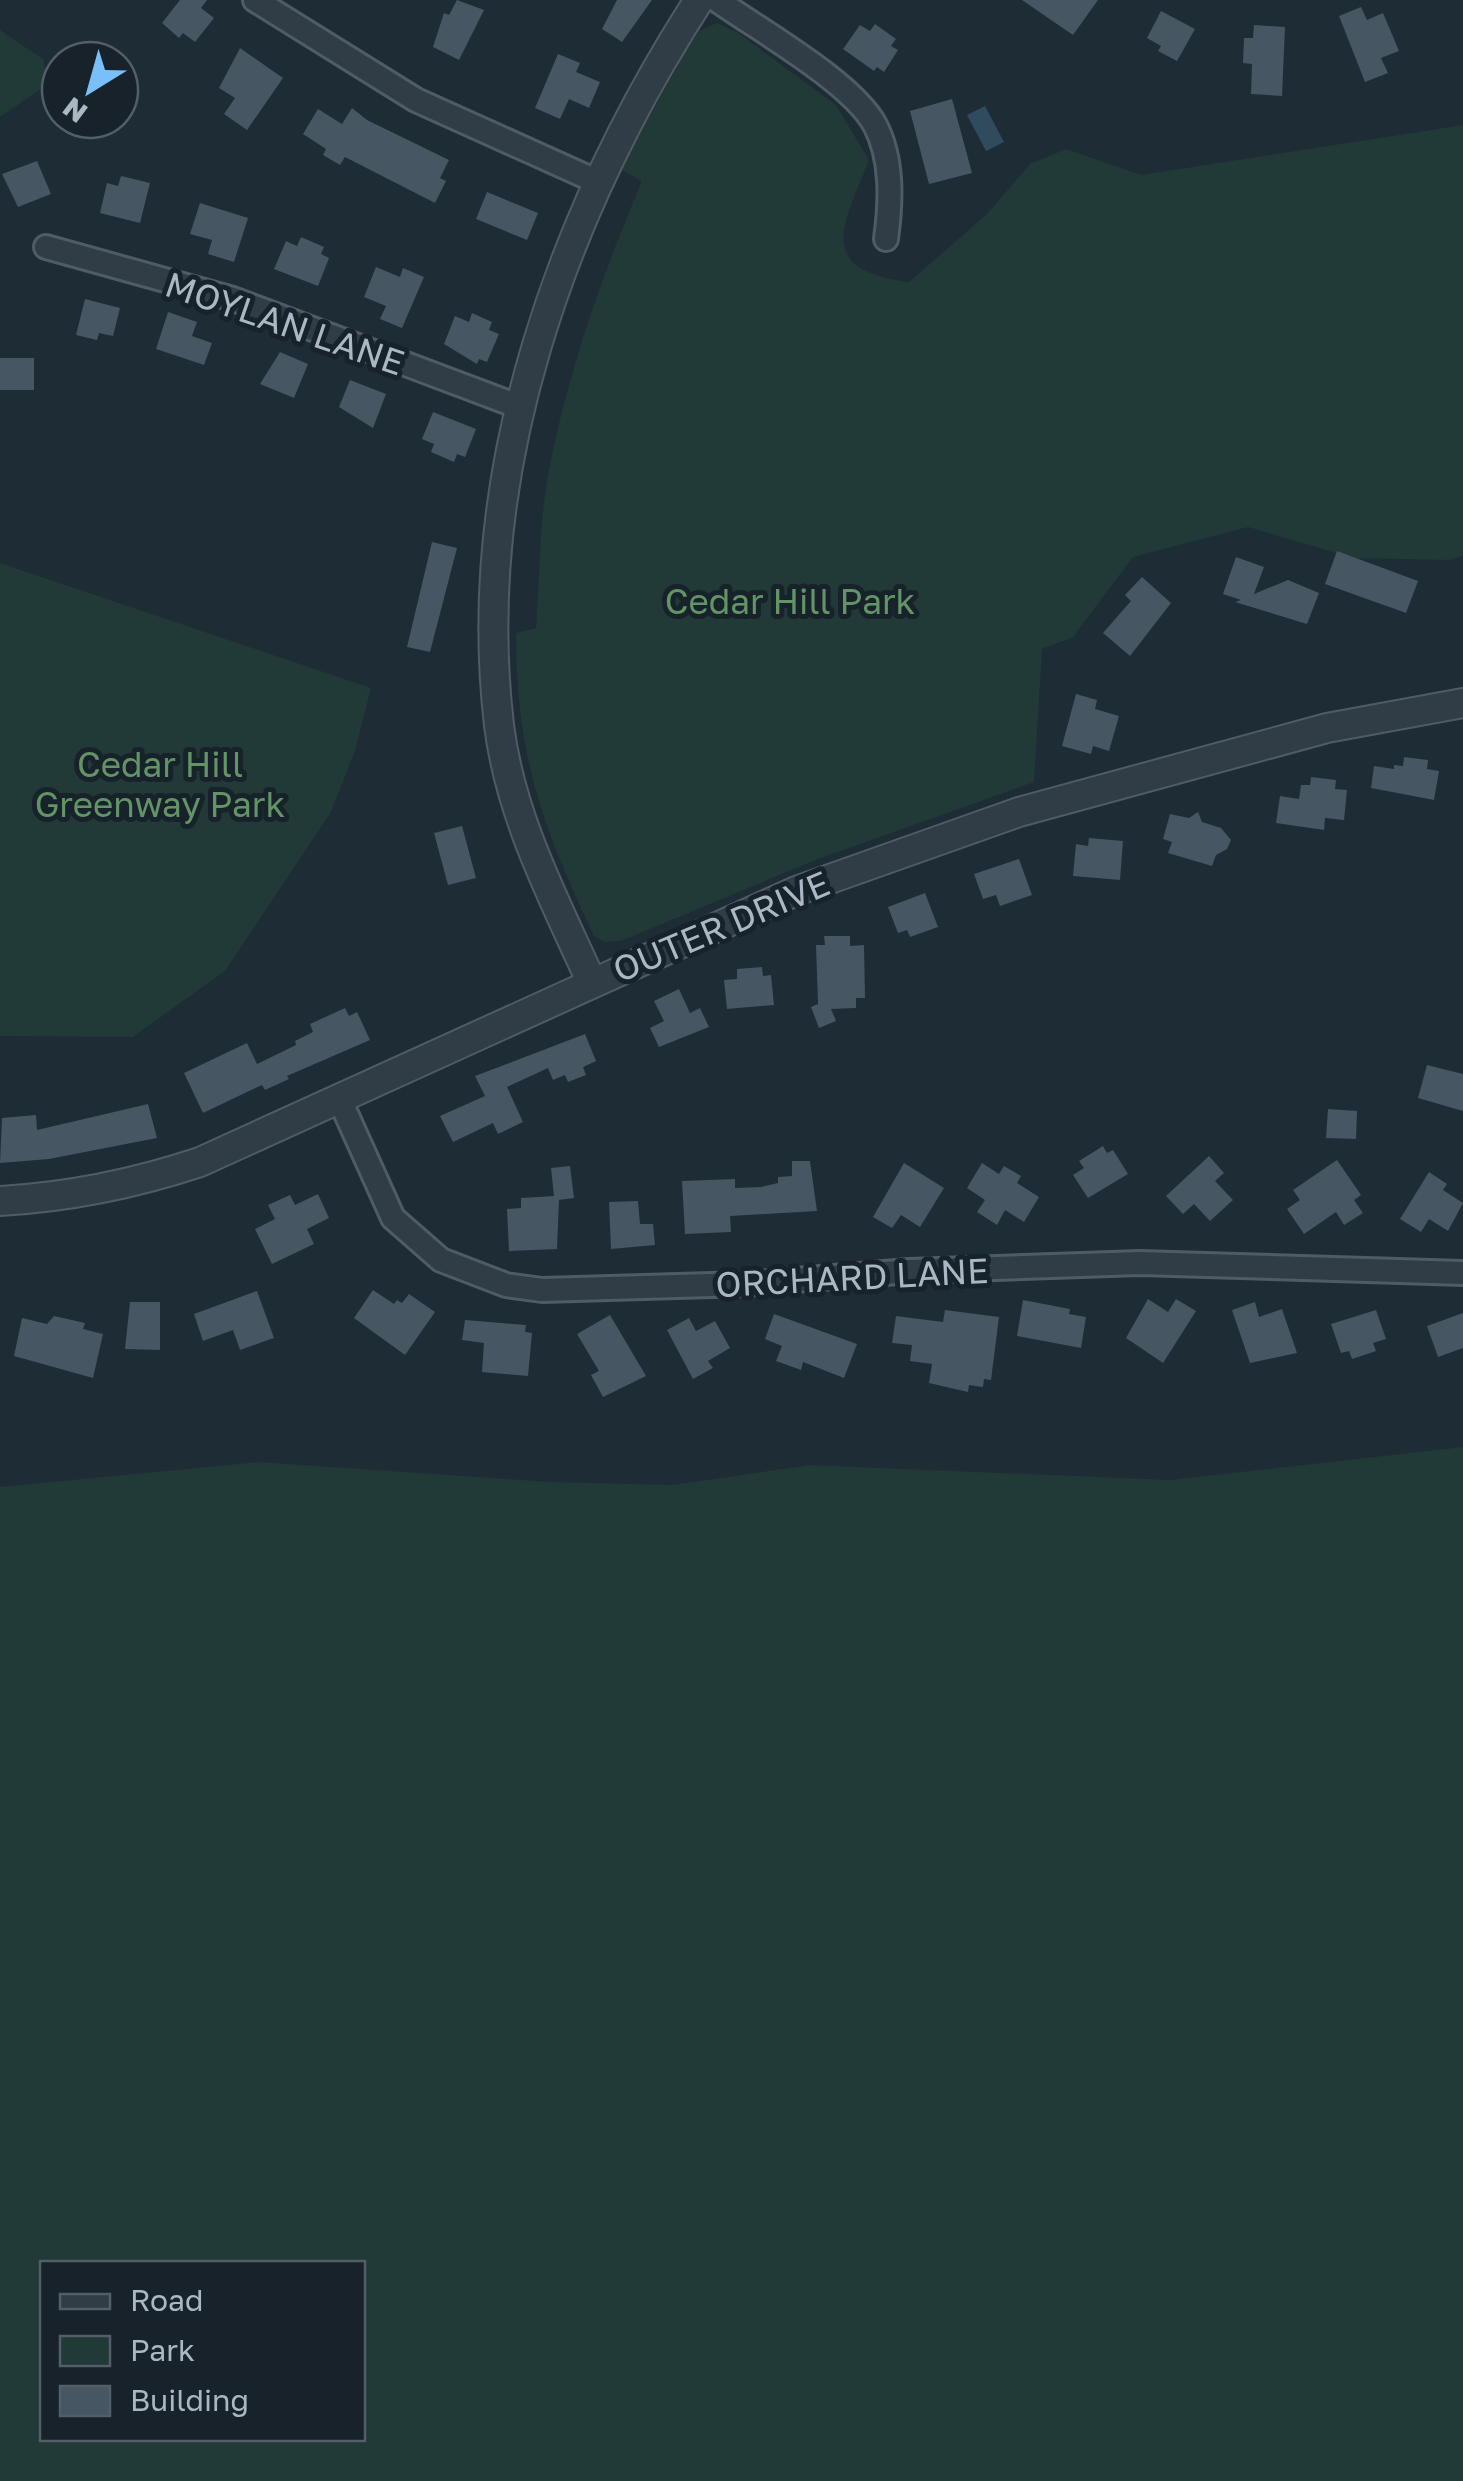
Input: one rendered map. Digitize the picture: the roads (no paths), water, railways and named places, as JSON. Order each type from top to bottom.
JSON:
[{"type":"street","points":[[255,0],[416,100],[598,182]]},
{"type":"street","points":[[591,982],[524,829],[500,727],[494,647],[502,527],[520,407],[556,282],[598,182],[699,0]]},
{"type":"street","points":[[717,0],[849,93],[874,125],[886,162],[891,201],[886,240]]},
{"type":"street","name":"MOYLAN LANE","points":[[46,247],[232,299],[520,407]]},
{"type":"street","name":"OUTER DRIVE","points":[[0,1200],[54,1198],[142,1182],[213,1156],[796,891],[1018,812],[1327,728],[1463,703]]},
{"type":"street","name":"ORCHARD LANE","points":[[339,1098],[393,1218],[441,1260],[506,1285],[542,1290],[745,1284],[910,1271],[1140,1263],[1463,1272]]},
{"type":"water","points":[[985,106],[1004,142],[986,151],[967,115]]},
{"type":"park label","name":"Cedar Hill Park","points":[[790,601]]},
{"type":"park label","name":"Cedar Hill Greenway Park","points":[[160,784]]}]
